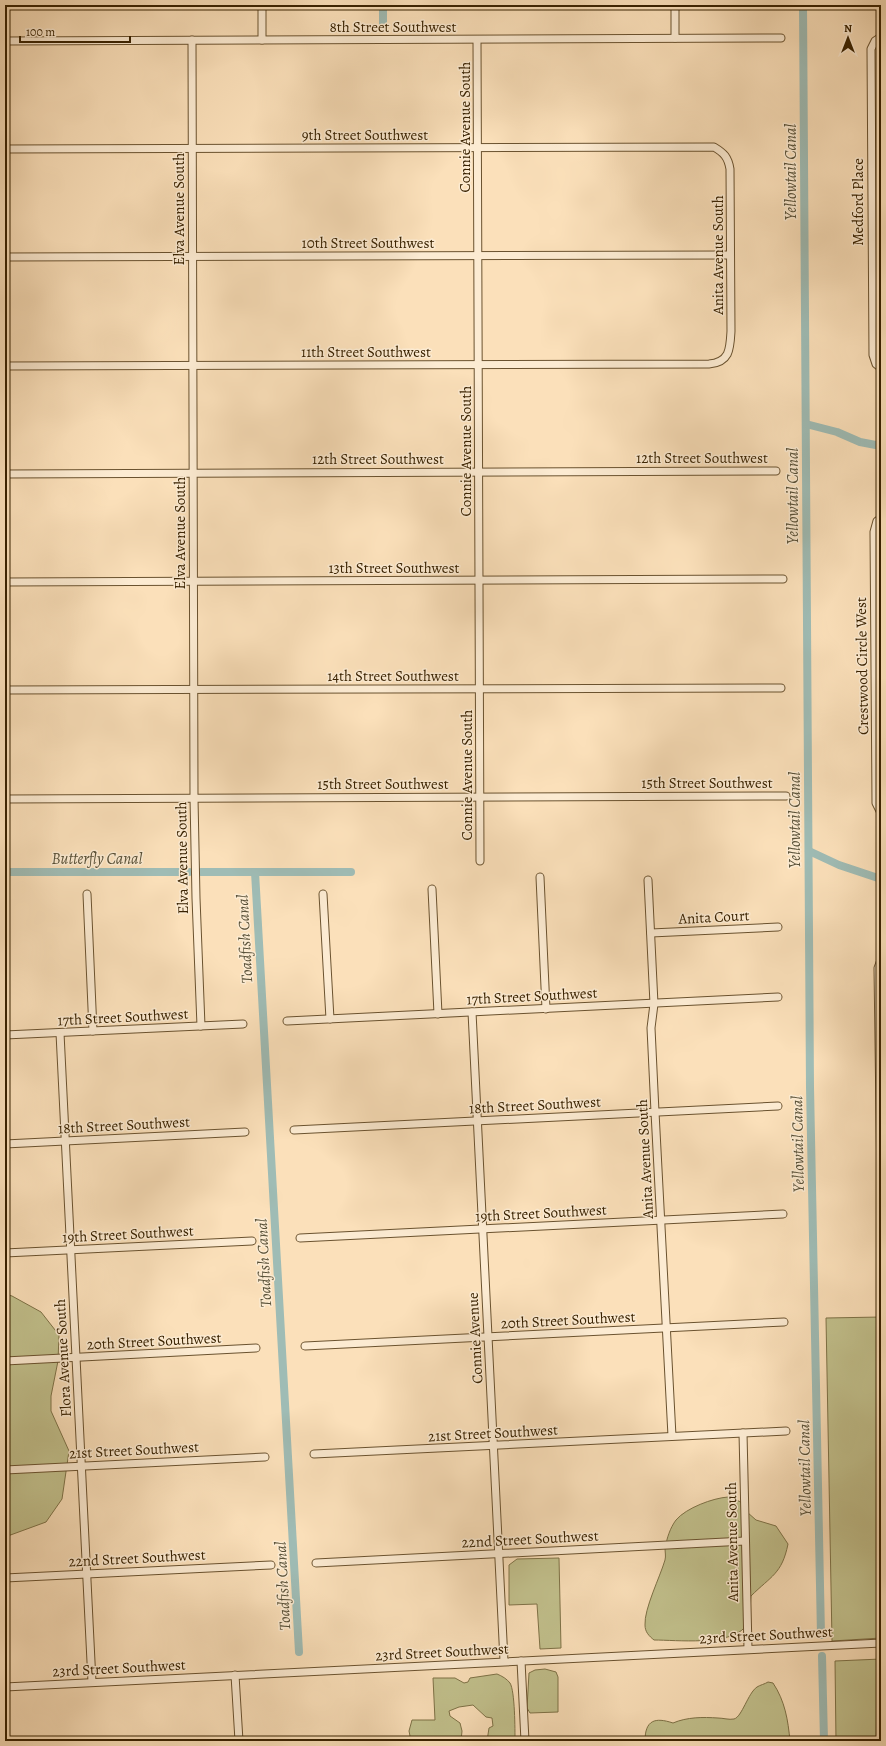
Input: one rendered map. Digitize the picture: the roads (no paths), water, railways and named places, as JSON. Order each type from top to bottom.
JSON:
[{"type":"street","points":[[262,5],[262,40]]},
{"type":"street","points":[[675,5],[675,38]]},
{"type":"street","name":"Medford Place","points":[[881,37],[875,41],[871,49],[873,355],[876,364],[881,368]]},
{"type":"street","name":"8th Street Southwest","points":[[5,41],[781,38]]},
{"type":"street","name":"Elva Avenue South","points":[[192,40],[194,798],[201,1026]]},
{"type":"street","name":"Connie Avenue South","points":[[477,40],[480,862]]},
{"type":"street","name":"9th Street Southwest","points":[[5,149],[714,147],[724,153]]},
{"type":"street","name":"Anita Avenue South","points":[[724,153],[729,161],[730,169],[731,331],[730,349],[726,357]]},
{"type":"street","name":"10th Street Southwest","points":[[5,257],[730,255]]},
{"type":"street","name":"11th Street Southwest","points":[[5,366],[193,364],[709,364],[717,363],[726,357]]},
{"type":"street","name":"12th Street Southwest","points":[[5,474],[776,471]]},
{"type":"street","name":"Crestwood Circle West","points":[[879,520],[874,532],[874,539],[876,803],[880,812]]},
{"type":"street","name":"13th Street Southwest","points":[[5,582],[783,579]]},
{"type":"street","name":"14th Street Southwest","points":[[5,690],[781,688]]},
{"type":"street","name":"15th Street Southwest","points":[[5,799],[786,796]]},
{"type":"street","points":[[540,877],[546,1009]]},
{"type":"street","name":"Anita Avenue South","points":[[648,880],[654,1004],[651,1028],[672,1436]]},
{"type":"street","points":[[432,889],[438,1014]]},
{"type":"street","points":[[87,894],[93,1031]]},
{"type":"street","points":[[324,894],[330,1019]]},
{"type":"street","name":"Anita Court","points":[[651,933],[778,927]]},
{"type":"street","points":[[881,960],[878,968],[881,1187]]},
{"type":"street","name":"17th Street Southwest","points":[[287,1022],[778,997]]},
{"type":"street","name":"Connie Avenue","points":[[472,1012],[504,1661]]},
{"type":"street","name":"17th Street Southwest","points":[[5,1036],[243,1024]]},
{"type":"street","name":"Flora Avenue South","points":[[60,1033],[92,1682]]},
{"type":"street","name":"18th Street Southwest","points":[[294,1130],[778,1106]]},
{"type":"street","name":"18th Street Southwest","points":[[5,1144],[244,1132]]},
{"type":"street","name":"19th Street Southwest","points":[[300,1238],[783,1214]]},
{"type":"street","name":"19th Street Southwest","points":[[5,1253],[252,1241]]},
{"type":"street","name":"20th Street Southwest","points":[[305,1346],[784,1322]]},
{"type":"street","name":"20th Street Southwest","points":[[5,1361],[256,1348]]},
{"type":"street","points":[[743,1434],[786,1431]]},
{"type":"street","name":"Anita Avenue South","points":[[743,1434],[748,1649]]},
{"type":"street","name":"21st Street Southwest","points":[[314,1454],[672,1436],[743,1434]]},
{"type":"street","name":"21st Street Southwest","points":[[5,1470],[264,1457]]},
{"type":"street","name":"22nd Street Southwest","points":[[316,1563],[745,1541]]},
{"type":"street","name":"22nd Street Southwest","points":[[5,1578],[271,1565]]},
{"type":"street","name":"23rd Street Southwest","points":[[5,1687],[881,1643]]},
{"type":"street","points":[[521,1661],[525,1741]]},
{"type":"street","points":[[235,1675],[239,1741]]},
{"type":"waterway","points":[[383,5],[383,25]]},
{"type":"waterway","name":"Yellowtail Canal","points":[[803,5],[810,1087],[821,1635]]},
{"type":"waterway","points":[[806,424],[837,432],[860,442],[881,446]]},
{"type":"waterway","points":[[809,851],[839,865],[881,879]]},
{"type":"waterway","name":"Butterfly Canal","points":[[5,872],[189,872]]},
{"type":"waterway","name":"Butterfly Canal","points":[[201,872],[351,872]]},
{"type":"waterway","name":"Toadfish Canal","points":[[255,872],[299,1652]]},
{"type":"waterway","name":"Yellowtail Canal","points":[[822,1656],[824,1741]]}]
